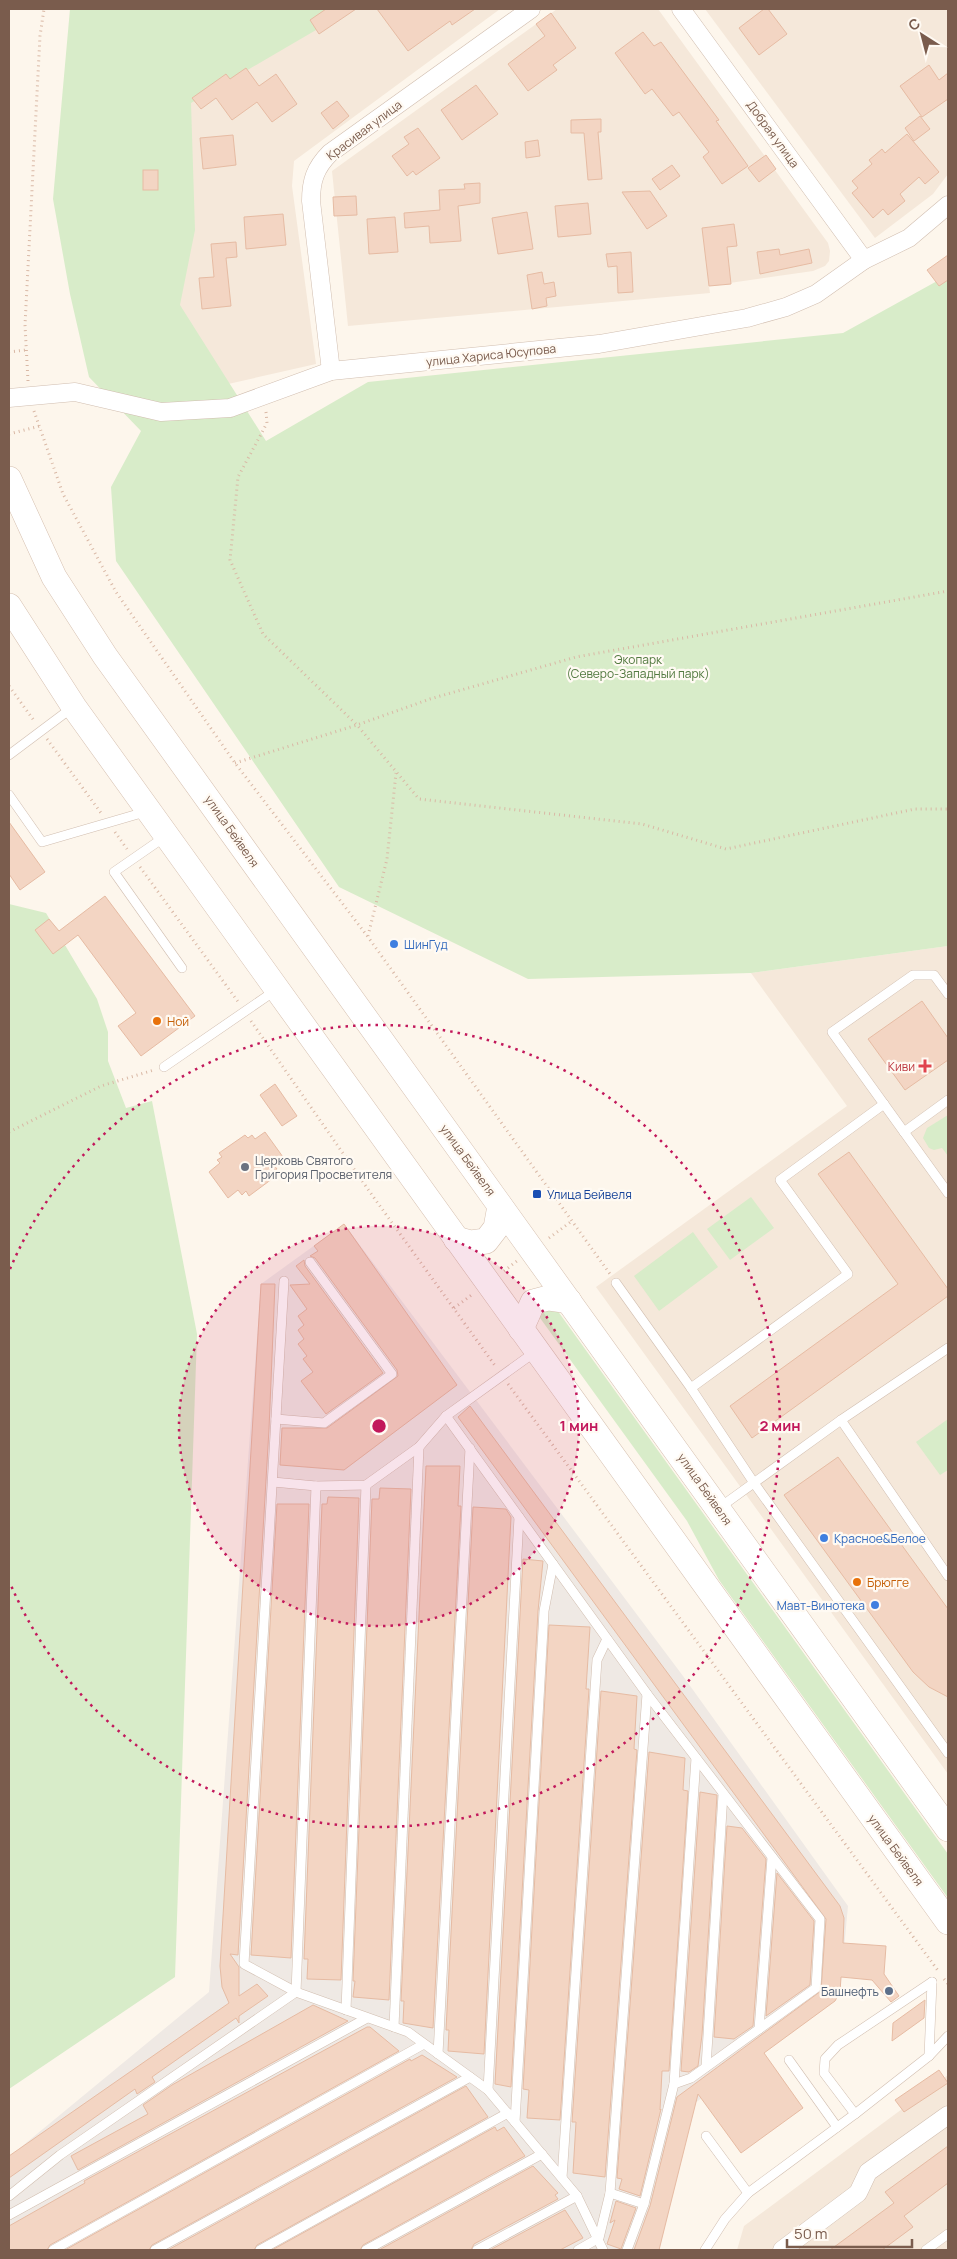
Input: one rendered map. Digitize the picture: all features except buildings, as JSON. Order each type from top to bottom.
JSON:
[{"type":"main road","name":"улица Бейвеля","points":[[9,479],[54,577],[105,656],[718,1508],[946,1821]]},
{"type":"main road","name":"улица Бейвеля","points":[[9,606],[74,707],[148,811],[948,1922]]},
{"type":"main road","points":[[456,1239],[471,1244],[486,1241],[496,1228],[500,1206]]},
{"type":"main road","points":[[521,1329],[534,1302],[548,1298],[569,1301]]},
{"type":"street","name":"Красивая улица","points":[[331,371],[311,201],[311,187],[320,163],[330,153],[531,9]]},
{"type":"street","name":"Добрая улица","points":[[681,9],[864,260]]},
{"type":"street","name":"улица Хариса Юсупова","points":[[9,398],[75,392],[161,412],[230,408],[331,371],[599,344],[747,318],[786,307],[816,294],[864,260],[909,238],[948,205]]},
{"type":"street","points":[[782,2250],[858,2193],[868,2172],[948,2115]]},
{"type":"lane","points":[[9,755],[74,707]]},
{"type":"lane","points":[[9,795],[42,842],[148,811]]},
{"type":"lane","points":[[166,836],[135,860],[114,872],[182,968]]},
{"type":"lane","points":[[948,994],[934,975],[913,975],[832,1032],[948,1193]]},
{"type":"lane","points":[[164,1067],[276,990]]},
{"type":"lane","points":[[904,1132],[948,1100]]},
{"type":"lane","points":[[691,1388],[848,1274],[780,1180],[884,1104]]},
{"type":"lane","points":[[276,1419],[324,1423],[392,1374],[310,1262]]},
{"type":"lane","points":[[284,1281],[244,1964],[296,1992],[408,2032],[488,2090],[577,2196],[599,2238],[603,2250]]},
{"type":"lane","points":[[616,1282],[691,1388],[754,1483],[948,1753]]},
{"type":"lane","points":[[718,1508],[841,1420],[948,1348]]},
{"type":"lane","points":[[272,1482],[316,1486],[366,1484],[419,1447],[446,1416],[537,1351]]},
{"type":"lane","points":[[446,1416],[647,1694],[820,1919],[816,1988],[691,2078],[674,2084]]},
{"type":"lane","points":[[841,1420],[948,1576]]},
{"type":"lane","points":[[394,2027],[419,1447]]},
{"type":"lane","points":[[438,2054],[470,1448]]},
{"type":"lane","points":[[346,2010],[366,1484]]},
{"type":"lane","points":[[296,1992],[316,1486]]},
{"type":"lane","points":[[488,2090],[519,1517]]},
{"type":"lane","points":[[515,2122],[544,1612],[553,1564]]},
{"type":"lane","points":[[562,2178],[597,1660],[607,1639]]},
{"type":"lane","points":[[578,2250],[599,2238],[610,2193],[647,1694]]},
{"type":"lane","points":[[627,2250],[644,2204],[674,2084],[696,1758]]},
{"type":"lane","points":[[706,2067],[723,1794]]},
{"type":"lane","points":[[759,2029],[772,1857]]},
{"type":"lane","points":[[855,2114],[824,2073],[825,2059],[838,2045],[932,1982],[928,2056]]},
{"type":"lane","points":[[9,2196],[60,2155],[296,1992]]},
{"type":"lane","points":[[9,2215],[367,2018]]},
{"type":"lane","points":[[705,2250],[725,2219],[748,2193],[855,2114],[928,2056],[948,2036]]},
{"type":"lane","points":[[53,2250],[424,2044]]},
{"type":"lane","points":[[789,2060],[837,2127]]},
{"type":"lane","points":[[155,2250],[470,2077]]},
{"type":"lane","points":[[260,2250],[508,2113]]},
{"type":"lane","points":[[706,2136],[748,2193]]},
{"type":"lane","points":[[366,2250],[542,2154]]},
{"type":"lane","points":[[610,2193],[644,2204]]},
{"type":"lane","points":[[477,2250],[577,2196]]},
{"type":"lane","points":[[926,2250],[948,2234]]},
{"type":"path","points":[[44,9],[39,56],[25,325],[28,397],[63,494],[116,592],[235,763],[368,936],[616,1282]]},
{"type":"path","points":[[9,352],[26,350]]},
{"type":"path","points":[[265,396],[267,424],[238,477],[230,560],[263,634],[357,725],[419,799],[642,824],[726,849],[915,809],[948,809]]},
{"type":"path","points":[[9,434],[40,426]]},
{"type":"path","points":[[235,763],[357,725],[430,699],[576,657],[948,591]]},
{"type":"path","points":[[9,686],[245,1012],[502,1375],[948,1984]]},
{"type":"path","points":[[368,936],[388,859],[396,772]]},
{"type":"path","points":[[9,1132],[101,1086],[164,1067]]},
{"type":"path","points":[[454,1308],[572,1221]]},
{"type":"shaded area","points":[[264,9],[500,9],[294,161],[292,186],[316,364],[206,389],[145,273],[133,90]]},
{"type":"shaded area","points":[[557,9],[658,9],[828,243],[830,251],[829,261],[825,266],[813,271],[709,286],[710,293],[348,326],[332,171]]},
{"type":"shaded area","points":[[705,9],[948,9],[948,174],[933,194],[875,238]]},
{"type":"shaded area","points":[[948,946],[948,1774],[596,1287],[847,1106],[751,973]]},
{"type":"shaded area","points":[[344,1224],[683,1676],[848,1906],[840,1992],[835,2001],[695,2103],[659,2250],[9,2250],[9,2157],[209,1992],[261,1284]]},
{"type":"shaded area","points":[[948,2075],[948,2250],[737,2250],[744,2226]]},
{"type":"green space","name":"Экопарк (Северо-Западный парк)","points":[[70,9],[352,9],[191,103],[195,230],[180,305],[266,441],[368,382],[843,333],[948,275],[948,946],[751,973],[528,979],[339,887],[116,561],[111,487],[141,431],[89,377],[70,294],[53,199]]},
{"type":"green space","points":[[9,904],[46,913],[97,999],[108,1032],[108,1061],[126,1108],[152,1101],[197,1334],[175,1977],[9,2089]]},
{"type":"green space","points":[[948,1115],[948,1156],[942,1148],[934,1150],[929,1148],[923,1138],[927,1128]]},
{"type":"green space","points":[[751,1197],[774,1228],[730,1260],[707,1229]]},
{"type":"green space","points":[[693,1232],[718,1267],[659,1311],[634,1276]]},
{"type":"green space","points":[[545,1308],[557,1310],[948,1854],[948,1898],[719,1580],[687,1521],[540,1318]]},
{"type":"green space","points":[[948,1419],[948,1470],[940,1475],[916,1442]]},
{"type":"place","name":"ШинГуд","points":[[394,944]]},
{"type":"place","name":"Ной","points":[[157,1021]]},
{"type":"place","name":"Киви","points":[[925,1066]]},
{"type":"place","name":"Церковь Святого Григория Просветителя","points":[[245,1167]]},
{"type":"place","name":"Улица Бейвеля","points":[[537,1194]]},
{"type":"place","name":"Красное&Белое","points":[[824,1538]]},
{"type":"place","name":"Брюгге","points":[[857,1582]]},
{"type":"place","name":"Мавт-Винотека","points":[[875,1605]]},
{"type":"place","name":"Башнефть","points":[[889,1991]]}]
